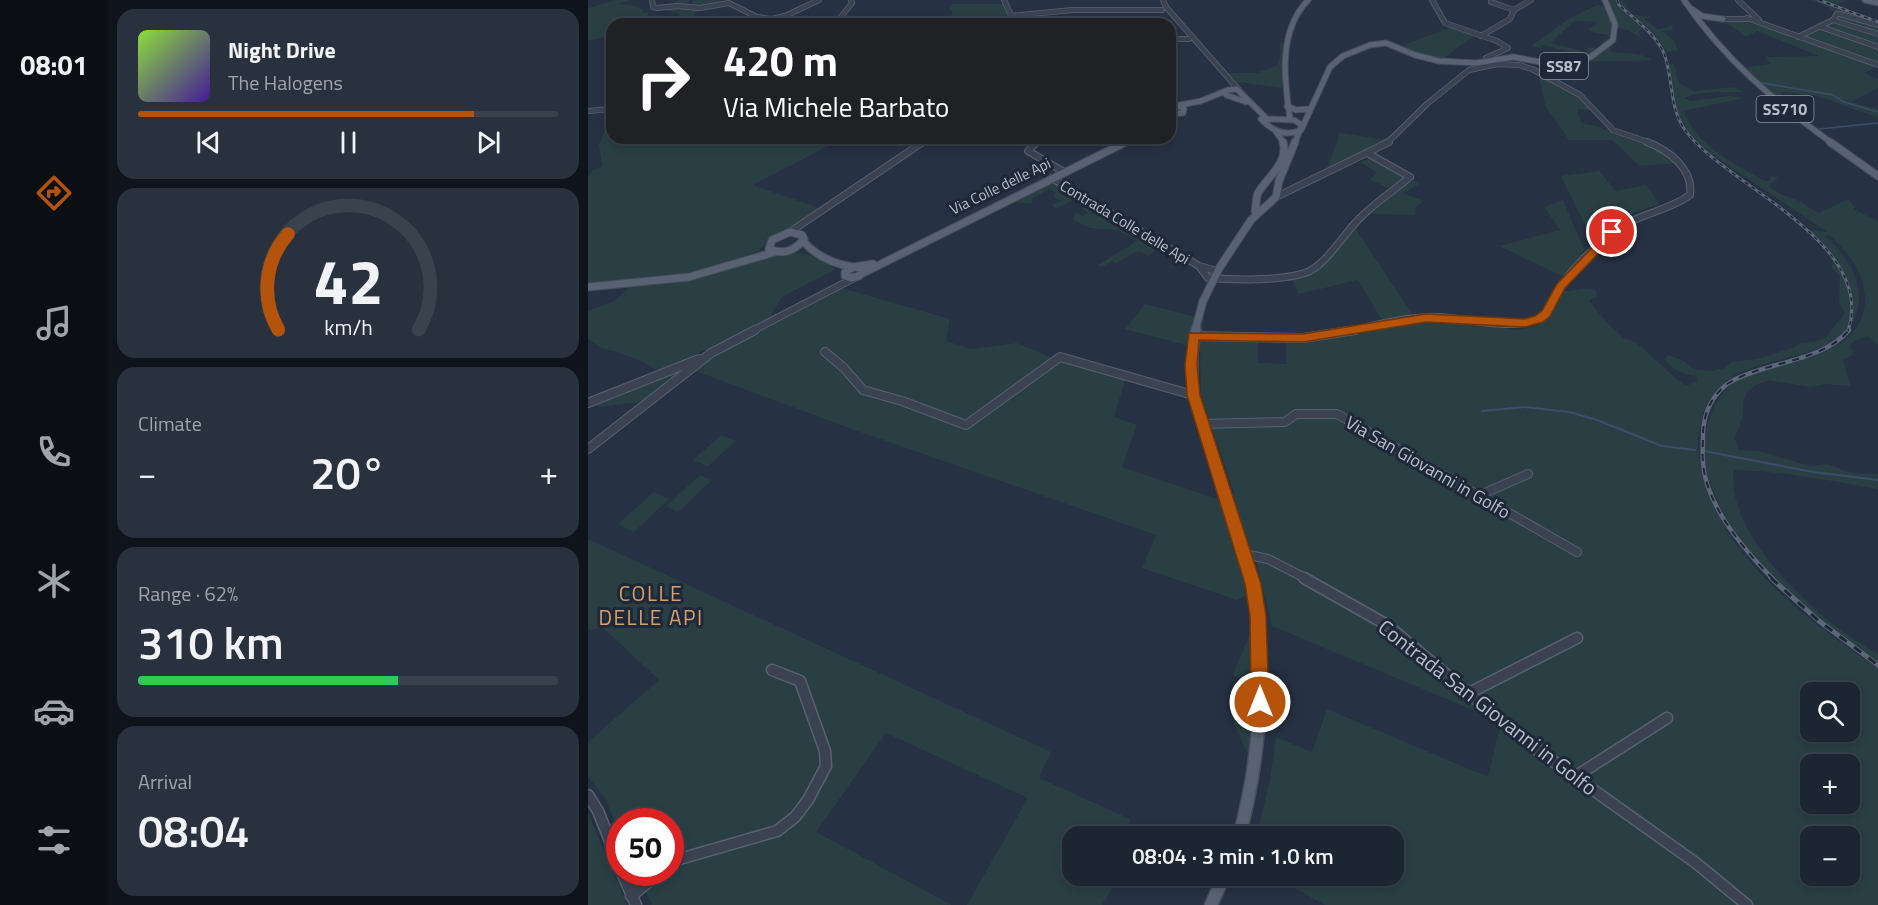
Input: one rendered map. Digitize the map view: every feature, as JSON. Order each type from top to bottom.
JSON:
[{"type":"main road","points":[[1291,119],[1287,106],[1288,32],[1294,15],[1308,0]]},
{"type":"main road","name":"SS87","points":[[1274,196],[1279,177],[1294,149],[1309,109],[1330,67],[1343,56],[1370,45],[1386,43],[1426,59],[1466,63],[1513,57],[1562,66],[1580,62],[1608,45],[1615,37],[1615,24],[1605,0]]},
{"type":"main road","points":[[1865,0],[1878,3]]},
{"type":"main road","points":[[1685,3],[1698,15],[1723,19]]},
{"type":"main road","name":"SS710","points":[[1685,3],[1703,29],[1762,91],[1878,176]]},
{"type":"main road","points":[[1703,29],[1705,21],[1723,19]]},
{"type":"main road","points":[[1176,109],[1226,92],[1240,91]]},
{"type":"main road","points":[[1235,96],[1240,91]]},
{"type":"main road","points":[[1240,91],[1266,118],[1291,119],[1309,109]]},
{"type":"main road","points":[[1226,92],[1244,100],[1284,142],[1285,153],[1263,190],[1258,193],[1255,212]]},
{"type":"main road","points":[[1287,106],[1296,110],[1309,109]]},
{"type":"main road","points":[[1274,130],[1272,124],[1279,120],[1287,106]]},
{"type":"main road","points":[[1274,130],[1290,134],[1301,129],[1301,123],[1291,119]]},
{"type":"main road","name":"Via Colle delle Api","points":[[857,271],[881,262],[1122,144]]},
{"type":"main road","points":[[1263,190],[1274,196]]},
{"type":"main road","points":[[1258,197],[1274,196]]},
{"type":"main road","points":[[1242,826],[1257,758],[1260,702],[1258,616],[1253,584],[1193,395],[1191,365],[1194,336],[1203,297],[1217,270],[1255,212],[1274,196]]},
{"type":"main road","points":[[748,259],[768,246],[775,237],[790,232],[803,238],[816,252],[857,271]]},
{"type":"main road","points":[[790,250],[803,238]]},
{"type":"main road","points":[[768,246],[776,252]]},
{"type":"main road","points":[[588,287],[689,277],[776,252],[790,250],[816,252]]},
{"type":"main road","points":[[836,263],[844,273],[857,271]]},
{"type":"main road","points":[[1211,905],[1220,886]]},
{"type":"street","points":[[652,0],[653,7],[656,8],[683,6],[700,8],[729,3],[761,18]]},
{"type":"street","points":[[770,18],[785,16],[819,0]]},
{"type":"street","points":[[840,18],[852,3],[851,0]]},
{"type":"street","points":[[1004,0],[1011,16],[1072,10],[1162,10]]},
{"type":"street","points":[[1161,0],[1162,10],[1169,18]]},
{"type":"street","points":[[1161,0],[1240,91]]},
{"type":"street","points":[[1432,0],[1445,23],[1505,44],[1508,48],[1486,58]]},
{"type":"street","points":[[1481,36],[1510,19],[1514,10],[1530,0]]},
{"type":"street","points":[[1738,0],[1760,23]]},
{"type":"street","points":[[1491,2],[1514,10]]},
{"type":"street","points":[[1748,18],[1751,13]]},
{"type":"street","points":[[1798,37],[1821,27],[1840,14],[1878,27],[1876,33],[1833,20]]},
{"type":"street","points":[[1734,20],[1748,18],[1878,65]]},
{"type":"street","points":[[1723,19],[1760,23]]},
{"type":"street","points":[[1176,25],[1229,83],[1226,92]]},
{"type":"street","points":[[1821,27],[1878,47]]},
{"type":"street","points":[[1176,39],[1189,39]]},
{"type":"street","points":[[1194,336],[1303,338],[1326,336],[1413,318],[1438,317],[1508,324],[1539,319],[1546,313],[1560,286],[1612,232],[1631,220],[1682,201],[1690,195],[1691,188],[1677,160],[1650,143],[1613,130],[1590,104],[1575,92],[1527,67],[1498,64],[1469,70],[1428,103],[1398,135],[1370,154],[1274,196]]},
{"type":"street","points":[[588,111],[606,110]]},
{"type":"street","points":[[790,232],[920,144]]},
{"type":"street","points":[[1035,144],[1028,151],[1064,172]]},
{"type":"street","points":[[1212,279],[1290,276],[1305,273],[1317,266],[1360,218],[1410,177],[1370,154]]},
{"type":"street","name":"Contrada Colle delle Api","points":[[1052,178],[1199,266],[1217,270]]},
{"type":"street","points":[[803,238],[808,222]]},
{"type":"street","name":"Contrada Colle delle Api","points":[[1199,266],[1208,278],[1212,279]]},
{"type":"street","name":"Via Colle delle Api","points":[[703,358],[830,290],[857,271]]},
{"type":"street","name":"Via Colle delle Api","points":[[830,290],[839,282],[844,273]]},
{"type":"street","points":[[825,352],[844,368],[863,390],[902,401],[966,426],[1060,357],[1193,395]]},
{"type":"street","points":[[588,403],[703,358]]},
{"type":"street","points":[[588,449],[703,358]]},
{"type":"street","name":"Via San Giovanni in Golfo","points":[[1201,424],[1285,422],[1296,414],[1337,414],[1577,552]]},
{"type":"street","points":[[1478,496],[1528,474]]},
{"type":"street","name":"Contrada San Giovanni in Golfo","points":[[1244,554],[1268,559],[1388,625],[1573,778],[1687,857],[1747,905]]},
{"type":"street","points":[[1469,693],[1576,638]]},
{"type":"street","points":[[684,858],[777,831],[795,817],[819,783],[826,766],[825,751],[800,681],[772,670]]},
{"type":"street","points":[[1573,778],[1666,718]]},
{"type":"street","points":[[588,795],[606,831]]},
{"type":"street","points":[[627,886],[633,900],[647,886]]},
{"type":"green space","points":[[616,0],[630,0],[619,4],[637,7],[643,10],[642,13],[649,12],[646,18],[606,18],[606,36],[588,41],[588,8]]},
{"type":"green space","points":[[679,0],[690,0],[688,4],[694,7],[692,0],[719,0],[721,2],[695,12],[694,18],[676,18],[680,14],[666,10],[667,6]]},
{"type":"green space","points":[[1607,0],[1615,0],[1617,5],[1643,29],[1638,32],[1644,40],[1628,30],[1618,28]]},
{"type":"green space","points":[[1618,0],[1623,0],[1631,14],[1652,18],[1645,20],[1658,29],[1673,26],[1672,29],[1678,30],[1662,31],[1674,40],[1678,50],[1667,52],[1648,27],[1630,15]]},
{"type":"green space","points":[[1812,0],[1849,0],[1838,4],[1850,11],[1878,20],[1878,64],[1797,36],[1833,16],[1833,10]]},
{"type":"green space","points":[[952,4],[1003,4],[1009,18],[951,18],[952,11],[949,10]]},
{"type":"green space","points":[[1597,5],[1605,6],[1609,14],[1612,26],[1611,39],[1607,38],[1608,35],[1588,29],[1596,25],[1596,22],[1574,21],[1551,43],[1585,52],[1589,47],[1597,49],[1585,56],[1567,55],[1569,52],[1543,45],[1540,48],[1531,46],[1570,18]]},
{"type":"green space","points":[[1732,20],[1764,26],[1878,66],[1864,73],[1878,79],[1878,88],[1851,102],[1878,109],[1878,118],[1818,96],[1782,92],[1781,95],[1801,114],[1801,118],[1742,68],[1771,64],[1766,57],[1819,56],[1757,31],[1746,37],[1730,25],[1711,21]]},
{"type":"green space","points":[[1452,27],[1475,35],[1441,60],[1420,55],[1401,46]]},
{"type":"green space","points":[[1605,39],[1609,40],[1597,49]]},
{"type":"green space","points":[[1283,43],[1282,88],[1237,82],[1227,73],[1257,73],[1278,65],[1281,51],[1279,44]]},
{"type":"green space","points":[[1611,45],[1614,46],[1610,51],[1637,54],[1652,60],[1585,62]]},
{"type":"green space","points":[[1669,64],[1674,64],[1678,83],[1694,91],[1734,87],[1744,92],[1706,93],[1684,98],[1692,101],[1729,96],[1744,98],[1683,111],[1698,134],[1718,153],[1765,181],[1769,181],[1771,176],[1778,177],[1769,186],[1819,213],[1848,199],[1854,209],[1878,222],[1878,345],[1867,336],[1854,341],[1850,346],[1853,354],[1843,360],[1850,386],[1825,384],[1810,387],[1769,380],[1756,385],[1748,391],[1743,402],[1743,416],[1735,438],[1738,450],[1759,451],[1810,466],[1828,464],[1851,473],[1878,474],[1878,489],[1788,474],[1734,470],[1735,496],[1745,523],[1761,550],[1806,601],[1856,641],[1878,654],[1878,662],[1821,619],[1761,564],[1736,533],[1717,500],[1706,466],[1706,432],[1709,419],[1717,401],[1731,385],[1747,375],[1831,348],[1848,338],[1860,322],[1865,291],[1859,273],[1849,256],[1829,235],[1825,236],[1844,256],[1856,280],[1859,298],[1854,319],[1843,334],[1826,345],[1741,372],[1725,382],[1714,393],[1704,411],[1698,444],[1703,477],[1715,508],[1731,536],[1751,562],[1799,609],[1878,668],[1878,905],[1751,905],[1572,775],[1388,623],[1267,556],[1252,552],[1237,552],[1248,594],[1237,600],[1142,568],[1156,535],[849,428],[693,370],[730,345],[841,288],[950,319],[946,341],[972,349],[1017,343],[1059,361],[1125,380],[1114,417],[1137,425],[1122,467],[1214,498],[1234,493],[1201,396],[1200,349],[1125,329],[1145,304],[1204,319],[1202,337],[1258,339],[1258,363],[1286,364],[1286,339],[1324,339],[1386,327],[1358,280],[1299,294],[1292,280],[1316,272],[1356,229],[1417,321],[1441,320],[1518,330],[1529,328],[1538,325],[1548,317],[1563,291],[1592,289],[1596,291],[1597,297],[1589,300],[1611,327],[1622,337],[1641,346],[1686,386],[1697,381],[1696,376],[1682,373],[1670,366],[1664,359],[1668,355],[1684,361],[1694,369],[1713,371],[1724,368],[1732,362],[1757,359],[1793,348],[1800,343],[1815,342],[1826,337],[1845,313],[1839,303],[1840,276],[1832,268],[1833,256],[1808,230],[1827,232],[1710,153],[1690,134],[1674,103]]},
{"type":"green space","points":[[1539,76],[1581,98],[1591,110],[1577,109],[1581,123],[1631,138],[1655,149],[1675,163],[1640,166],[1612,140],[1569,140],[1545,105]]},
{"type":"green space","points":[[606,127],[606,144],[861,144],[830,145],[753,185],[825,210],[811,222],[774,236],[758,251],[701,271],[588,283],[588,176],[602,166],[599,145]]},
{"type":"green space","points":[[1340,133],[1382,139],[1392,135],[1383,143],[1331,168],[1328,167]]},
{"type":"green space","points":[[1369,158],[1401,173],[1403,179],[1391,189],[1370,180],[1377,172],[1360,162]]},
{"type":"green space","points":[[1600,171],[1615,191],[1646,185],[1660,204],[1630,214],[1594,243],[1561,176]]},
{"type":"green space","points":[[1414,181],[1419,184],[1403,193],[1424,201],[1416,207],[1415,215],[1371,214],[1409,182]]},
{"type":"green space","points":[[1052,182],[1076,196],[1075,199],[1056,209],[1052,205],[1061,201],[1053,196],[1056,193],[1049,189],[1033,198],[1032,204],[1012,202]]},
{"type":"green space","points":[[1563,200],[1584,249],[1582,256],[1562,276],[1499,246],[1560,230],[1544,207]]},
{"type":"green space","points":[[1086,207],[1106,214],[1106,221],[1157,250],[1148,256],[1138,251],[1116,263],[1112,261],[1102,267],[1098,265],[1137,241],[1118,230],[1090,228],[1073,220],[1075,212],[1082,216],[1088,213],[1081,208]]},
{"type":"green space","points":[[799,253],[810,255],[836,269],[782,297],[771,315],[773,317],[659,372],[645,363],[604,349],[588,339],[588,311],[614,301],[631,286],[691,280],[770,256]]},
{"type":"green space","points":[[691,365],[643,402],[597,407],[597,402]]},
{"type":"green space","points":[[721,435],[736,441],[708,466],[693,460]]},
{"type":"green space","points":[[700,475],[712,480],[678,512],[666,506]]},
{"type":"green space","points":[[654,492],[669,499],[634,532],[618,524]]},
{"type":"green space","points":[[588,539],[1051,752],[1039,778],[1130,819],[1128,826],[1062,826],[1062,886],[1113,886],[1112,889],[1102,905],[967,905],[1028,798],[886,733],[816,832],[952,905],[652,905],[644,886],[684,886],[684,808],[609,808],[605,798],[588,777],[588,742],[659,680],[602,627],[592,630],[588,628]]},
{"type":"green space","points":[[1256,560],[1310,584],[1385,627],[1484,710],[1485,715],[1272,626]]},
{"type":"green space","points":[[1251,632],[1253,697],[1238,691],[1241,681],[1233,674]]},
{"type":"green space","points":[[1238,695],[1246,699],[1245,707],[1252,709],[1250,754],[1247,753],[1232,718]]},
{"type":"green space","points":[[1327,709],[1488,777],[1500,726],[1543,762],[1624,817],[1740,905],[1325,905],[1291,886],[1404,886],[1404,826],[1259,826],[1270,780],[1276,737],[1312,752]]},
{"type":"green space","points":[[588,813],[606,855],[606,886],[619,886],[627,905],[588,905]]},
{"type":"waterway","points":[[1762,83],[1833,95],[1844,102],[1878,112]]},
{"type":"waterway","points":[[1819,129],[1878,123]]},
{"type":"waterway","points":[[1482,411],[1525,407],[1569,412],[1597,420],[1662,446],[1695,450]]},
{"type":"waterway","points":[[1704,451],[1813,472],[1878,480]]},
{"type":"railway","points":[[1617,0],[1619,5],[1649,32],[1663,51],[1669,71],[1673,101],[1685,130],[1704,151],[1792,217],[1820,242],[1841,269],[1851,299],[1848,331]]},
{"type":"railway","points":[[1819,0],[1878,22]]},
{"type":"railway","points":[[1773,579],[1739,541],[1711,495],[1703,460],[1703,427],[1707,411],[1714,397],[1732,381],[1761,369],[1810,355],[1838,340],[1848,331]]},
{"type":"railway","points":[[1771,578],[1819,621],[1878,665]]},
{"type":"district","name":"COLLE DELLE API","points":[[651,605]]},
{"type":"route","points":[[1260,702],[1258,616],[1253,584],[1193,395],[1191,365],[1194,336],[1303,338],[1326,336],[1413,318],[1438,317],[1508,324],[1525,323],[1539,319],[1546,313],[1560,286],[1612,232]]}]
